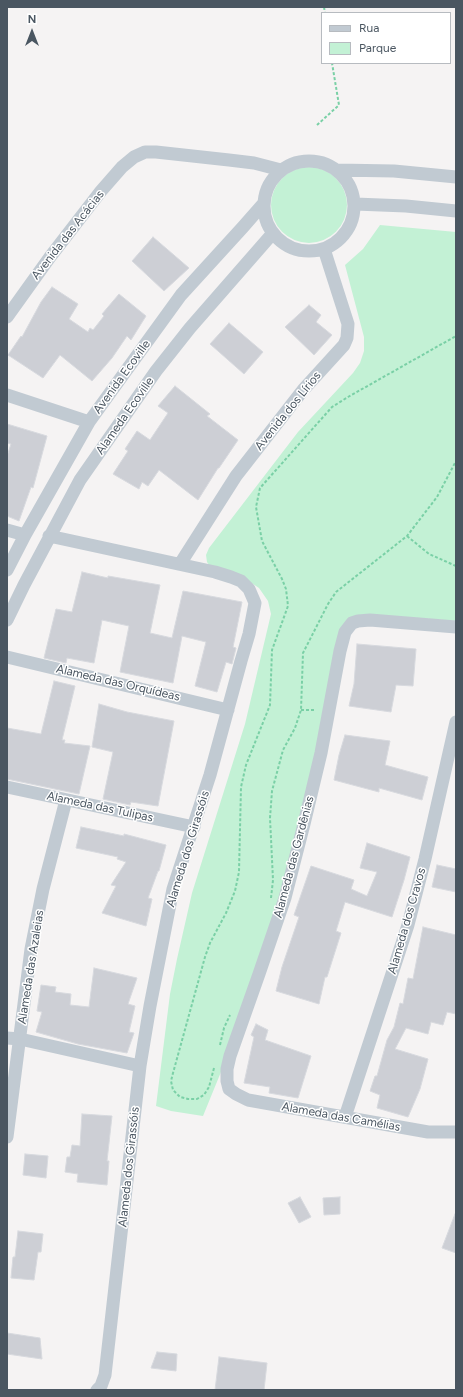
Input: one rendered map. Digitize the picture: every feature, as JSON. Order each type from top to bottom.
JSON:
[{"type":"street","name":"Avenida das Acácias","points":[[7,317],[50,257],[97,197],[122,167],[134,157],[145,152],[156,152],[229,160],[281,170]]},
{"type":"street","points":[[309,160],[324,162],[337,170],[347,179],[353,191],[355,204],[354,217],[348,231],[337,242],[324,249],[309,251],[294,248],[280,241],[270,230],[264,215],[266,190],[272,179],[281,170],[294,162],[309,160]]},
{"type":"street","points":[[337,170],[394,171],[456,177]]},
{"type":"street","name":"Avenida Ecoville","points":[[7,570],[25,535],[89,422],[181,295],[264,203]]},
{"type":"street","points":[[355,204],[406,206],[456,211]]},
{"type":"street","name":"Alameda Ecoville","points":[[7,620],[49,536],[80,480],[156,371],[190,328],[273,233]]},
{"type":"street","name":"Avenida dos Lírios","points":[[180,564],[236,476],[303,390],[344,346],[347,338],[348,324],[324,249]]},
{"type":"street","points":[[7,395],[89,422]]},
{"type":"street","points":[[7,530],[25,535]]},
{"type":"street","name":"Alameda dos Girassóis","points":[[49,536],[215,572],[241,581],[253,595],[254,603],[253,618],[228,710],[194,827],[173,889],[140,1066],[105,1375],[101,1386],[97,1390]]},
{"type":"street","name":"Alameda das Gardênias","points":[[229,1088],[227,1081],[227,1069],[230,1056],[284,898],[321,753],[343,637],[347,628],[358,621],[370,620],[456,627]]},
{"type":"street","name":"Alameda das Orquídeas","points":[[7,657],[228,710]]},
{"type":"street","name":"Alameda dos Cravos","points":[[345,1117],[408,925],[425,859],[456,722]]},
{"type":"street","name":"Alameda das Tulipas","points":[[7,787],[194,827]]},
{"type":"street","name":"Alameda das Azaleias","points":[[7,1137],[13,1039],[43,889],[66,800]]},
{"type":"street","points":[[13,1039],[140,1066]]},
{"type":"street","name":"Alameda das Camélias","points":[[229,1088],[236,1094],[248,1100],[428,1132],[456,1132]]},
{"type":"path","points":[[317,125],[339,105],[332,64]]},
{"type":"path","points":[[214,1065],[209,1087],[204,1095],[197,1099],[188,1099],[180,1097],[173,1090],[171,1081],[204,957],[226,913],[235,891],[239,872],[241,787],[246,765],[270,705],[272,650],[288,606],[286,589],[282,579],[262,541],[256,507],[260,488],[332,407],[456,336]]},
{"type":"path","points":[[271,903],[273,880],[270,818],[272,791],[283,750],[295,728],[301,710],[303,653],[328,604],[336,592],[407,536],[437,497],[456,461]]},
{"type":"path","points":[[407,536],[430,554],[456,566]]},
{"type":"path","points":[[218,1050],[224,1028],[230,1014]]},
{"type":"green space","points":[[302,167],[316,167],[330,173],[341,184],[347,198],[347,212],[344,220],[336,232],[330,237],[316,243],[302,243],[288,237],[277,226],[271,212],[271,198],[277,184],[288,173]]},
{"type":"green space","points":[[380,225],[456,232],[456,621],[366,614],[355,616],[291,863],[223,1067],[203,1116],[171,1111],[156,1106],[170,994],[177,959],[192,893],[245,724],[271,614],[268,601],[259,588],[209,565],[206,555],[209,548],[298,432],[353,373],[360,363],[364,351],[364,337],[345,265],[363,249]]},
{"type":"building","points":[[153,237],[189,268],[164,291],[132,261]]},
{"type":"building","points":[[52,287],[78,304],[69,319],[88,332],[90,328],[93,330],[104,316],[102,314],[119,294],[146,316],[131,340],[127,336],[112,358],[92,381],[60,355],[43,378],[8,355],[21,336],[22,337],[41,302]]},
{"type":"building","points":[[309,305],[321,315],[316,322],[332,335],[314,355],[285,327]]},
{"type":"building","points":[[229,323],[263,352],[244,374],[210,344]]},
{"type":"building","points":[[175,386],[210,414],[207,416],[238,440],[198,500],[159,470],[148,486],[142,482],[139,489],[113,474],[128,451],[125,449],[137,431],[150,440],[168,413],[158,406]]},
{"type":"building","points":[[7,424],[47,436],[33,488],[31,487],[19,521],[7,516],[7,456],[11,444],[7,443]]},
{"type":"building","points":[[82,572],[108,578],[108,576],[160,585],[150,633],[172,638],[183,591],[242,602],[233,647],[236,648],[232,664],[226,662],[217,692],[195,686],[206,642],[182,636],[173,683],[120,672],[129,626],[102,620],[94,663],[67,658],[66,663],[44,658],[56,609],[72,612]]},
{"type":"building","points":[[357,644],[416,649],[413,686],[396,685],[391,712],[349,706],[354,684]]},
{"type":"building","points":[[54,681],[75,686],[62,740],[65,740],[64,743],[90,746],[79,794],[7,779],[7,728],[41,734]]},
{"type":"building","points":[[99,704],[127,712],[174,721],[158,806],[131,802],[130,805],[103,799],[113,752],[92,747]]},
{"type":"building","points":[[345,735],[390,741],[385,765],[428,777],[422,800],[379,788],[379,792],[334,780]]},
{"type":"building","points":[[81,827],[124,836],[124,834],[166,845],[159,871],[148,898],[152,899],[146,926],[102,913],[116,886],[111,885],[126,862],[117,859],[118,857],[76,848]]},
{"type":"building","points":[[367,843],[410,857],[392,917],[345,902],[336,931],[341,933],[327,977],[325,977],[319,1004],[276,991],[282,967],[299,917],[294,915],[311,866],[354,880],[351,889],[367,896],[377,872],[360,868]]},
{"type":"building","points":[[437,865],[456,869],[456,892],[432,887]]},
{"type":"building","points":[[423,927],[456,935],[456,1014],[447,1012],[443,1025],[431,1022],[428,1034],[406,1028],[395,1049],[428,1059],[420,1089],[408,1117],[377,1108],[380,1095],[370,1091],[375,1076],[377,1076],[387,1040],[394,1027],[400,1003],[403,1004],[408,978],[413,979]]},
{"type":"building","points":[[94,968],[137,978],[128,1004],[135,1006],[129,1032],[134,1033],[127,1053],[78,1044],[36,1032],[42,1012],[37,1011],[41,985],[56,987],[55,992],[71,994],[70,1005],[89,1007]]},
{"type":"building","points":[[256,1024],[268,1030],[265,1040],[311,1056],[298,1098],[269,1093],[270,1087],[244,1083],[254,1037],[251,1035]]},
{"type":"building","points":[[82,1114],[112,1116],[107,1161],[109,1161],[107,1185],[77,1182],[78,1174],[65,1172],[67,1157],[70,1157],[72,1145],[80,1146]]},
{"type":"building","points":[[25,1154],[48,1156],[46,1178],[23,1175]]},
{"type":"building","points":[[300,1197],[311,1217],[299,1223],[288,1203]]},
{"type":"building","points":[[340,1197],[340,1214],[324,1215],[323,1198]]},
{"type":"building","points":[[456,1214],[456,1253],[442,1248]]},
{"type":"building","points":[[18,1231],[43,1234],[41,1252],[38,1252],[34,1280],[11,1278]]},
{"type":"building","points":[[7,1333],[40,1338],[42,1359],[7,1354]]},
{"type":"building","points":[[157,1352],[177,1354],[176,1371],[151,1368]]},
{"type":"building","points":[[219,1357],[267,1363],[264,1390],[215,1390]]}]
